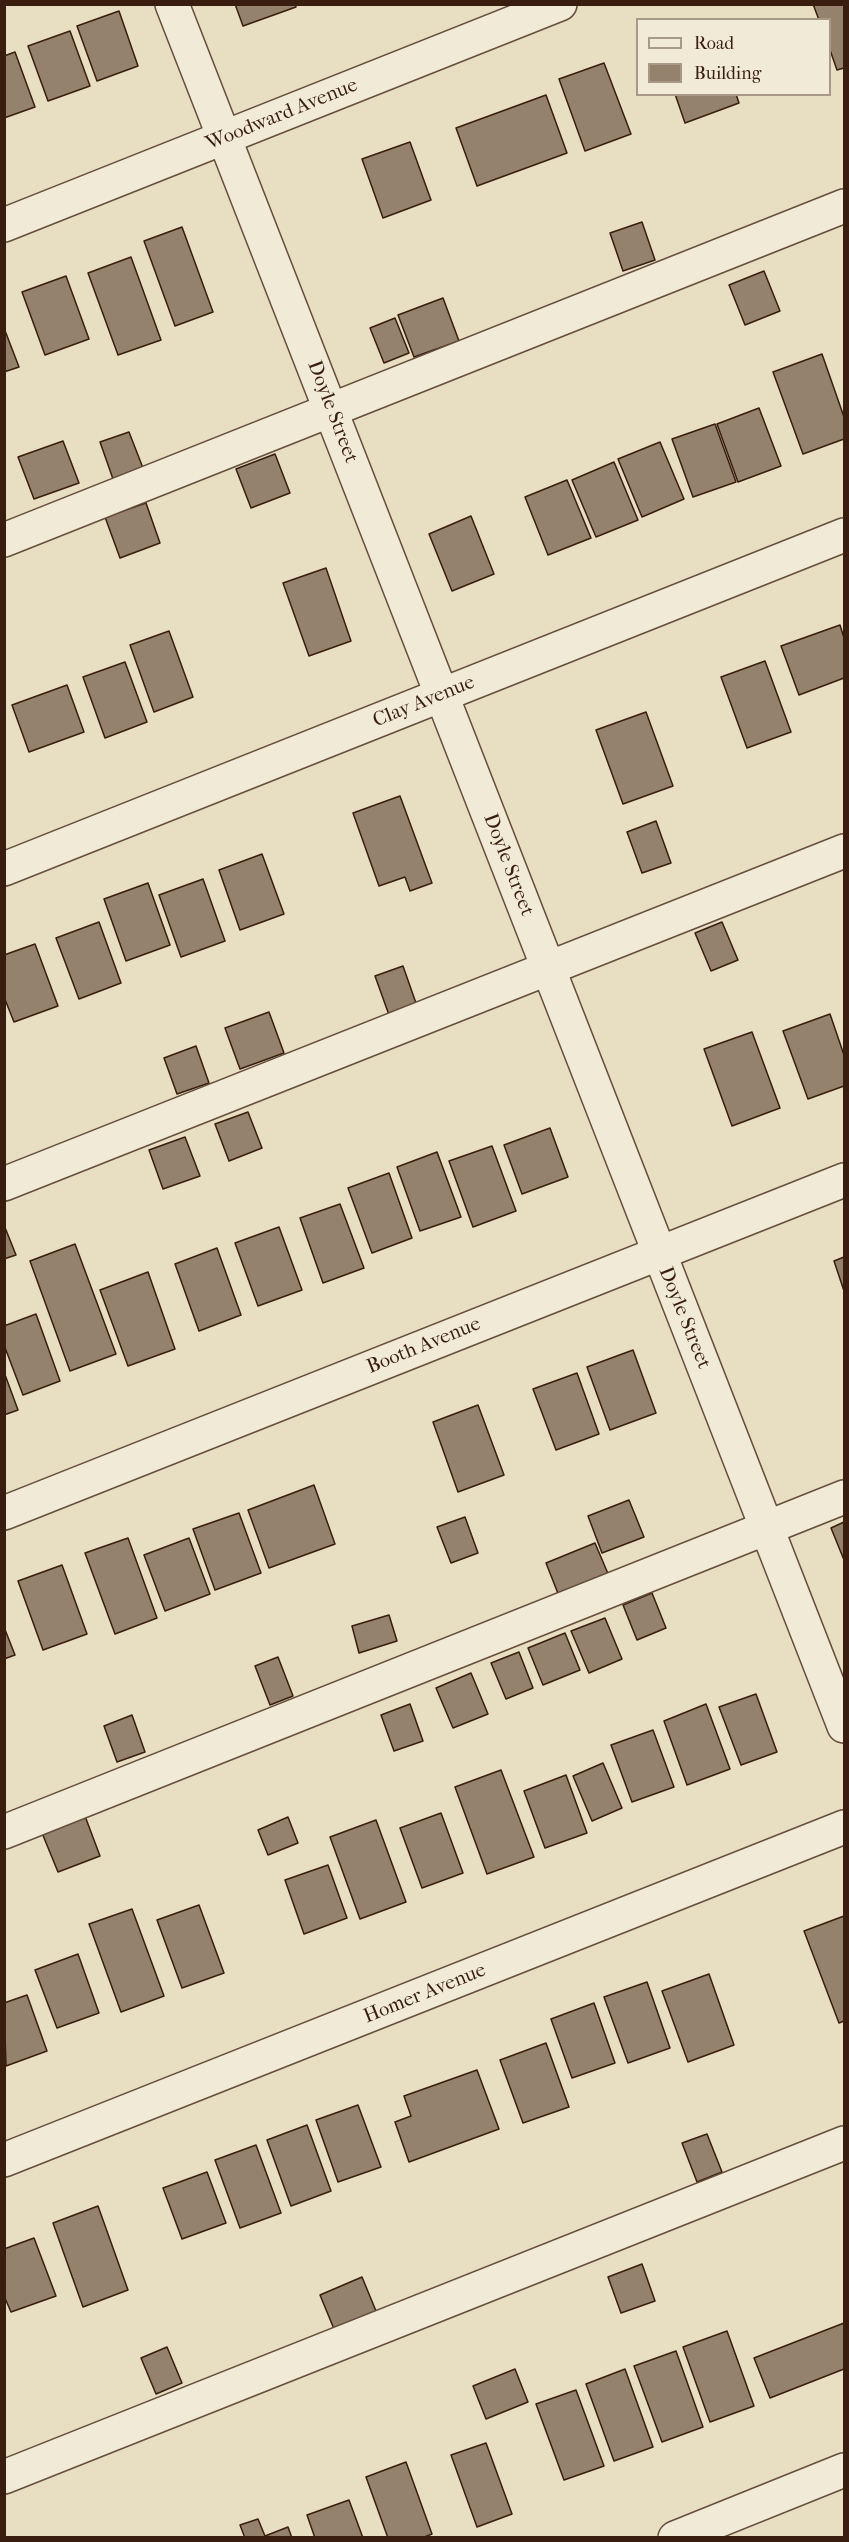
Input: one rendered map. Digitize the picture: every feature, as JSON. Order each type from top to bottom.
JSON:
[{"type":"street","name":"Doyle Street","points":[[172,4],[844,1726]]},
{"type":"street","name":"Woodward Avenue","points":[[4,225],[560,4]]},
{"type":"street","points":[[4,540],[844,206]]},
{"type":"street","name":"Clay Avenue","points":[[4,869],[844,535]]},
{"type":"street","points":[[4,1184],[844,851]]},
{"type":"street","name":"Booth Avenue","points":[[4,1513],[844,1180]]},
{"type":"street","points":[[4,1832],[844,1497]]},
{"type":"street","name":"Homer Avenue","points":[[4,2160],[844,1827]]},
{"type":"street","points":[[4,2477],[844,2143]]},
{"type":"street","points":[[675,2538],[844,2470]]},
{"type":"building","points":[[235,4],[295,4],[296,7],[243,26]]},
{"type":"building","points":[[813,4],[844,4],[844,68],[837,70],[831,53],[831,18],[818,18]]},
{"type":"building","points":[[119,11],[138,66],[97,81],[77,26]]},
{"type":"building","points":[[70,31],[90,86],[48,101],[28,46]]},
{"type":"building","points":[[15,52],[35,107],[4,118],[4,56]]},
{"type":"building","points":[[604,63],[631,134],[585,151],[559,79]]},
{"type":"building","points":[[546,95],[567,153],[477,186],[456,128]]},
{"type":"building","points":[[676,96],[737,96],[739,103],[685,123]]},
{"type":"building","points":[[410,142],[431,200],[383,218],[362,159]]},
{"type":"building","points":[[642,222],[655,260],[623,271],[610,233]]},
{"type":"building","points":[[182,227],[213,312],[175,326],[144,241]]},
{"type":"building","points":[[131,257],[161,340],[118,355],[88,273]]},
{"type":"building","points":[[764,271],[780,311],[745,325],[729,285]]},
{"type":"building","points":[[66,276],[89,339],[45,355],[22,292]]},
{"type":"building","points":[[443,298],[459,341],[414,357],[398,315]]},
{"type":"building","points":[[395,318],[409,353],[384,363],[370,328]]},
{"type":"building","points":[[4,328],[19,367],[4,372]]},
{"type":"building","points":[[822,354],[844,417],[844,439],[803,454],[773,372]]},
{"type":"building","points":[[759,408],[781,466],[738,482],[717,424]]},
{"type":"building","points":[[715,424],[736,482],[693,497],[672,439]]},
{"type":"building","points":[[129,432],[143,468],[113,479],[100,442]]},
{"type":"building","points":[[63,441],[79,483],[34,499],[18,457]]},
{"type":"building","points":[[660,442],[684,499],[642,517],[618,459]]},
{"type":"building","points":[[275,454],[290,493],[251,508],[236,469]]},
{"type":"building","points":[[614,462],[638,520],[596,537],[572,480]]},
{"type":"building","points":[[567,480],[591,538],[548,555],[525,497]]},
{"type":"building","points":[[146,503],[160,543],[120,558],[105,517]]},
{"type":"building","points":[[471,516],[494,574],[452,591],[429,534]]},
{"type":"building","points":[[326,568],[351,641],[309,656],[283,583]]},
{"type":"building","points":[[840,625],[844,638],[844,678],[799,695],[781,646]]},
{"type":"building","points":[[169,631],[193,697],[154,712],[130,645]]},
{"type":"building","points":[[765,661],[791,732],[747,748],[721,677]]},
{"type":"building","points":[[125,662],[147,722],[105,738],[83,677]]},
{"type":"building","points":[[67,685],[84,732],[29,752],[12,705]]},
{"type":"building","points":[[646,712],[673,786],[623,804],[596,730]]},
{"type":"building","points":[[400,796],[432,883],[410,891],[405,877],[379,886],[353,813]]},
{"type":"building","points":[[656,821],[671,863],[642,873],[627,832]]},
{"type":"building","points":[[262,854],[284,914],[240,930],[219,870]]},
{"type":"building","points":[[203,879],[225,941],[181,957],[159,895]]},
{"type":"building","points":[[148,883],[170,945],[126,961],[104,899]]},
{"type":"building","points":[[99,922],[121,983],[79,999],[56,938]]},
{"type":"building","points":[[722,922],[738,960],[711,971],[695,933]]},
{"type":"building","points":[[35,944],[58,1006],[14,1022],[4,997],[4,955]]},
{"type":"building","points":[[403,966],[417,1006],[389,1015],[375,976]]},
{"type":"building","points":[[269,1012],[284,1053],[240,1069],[225,1028]]},
{"type":"building","points":[[830,1014],[844,1055],[844,1086],[808,1099],[783,1031]]},
{"type":"building","points":[[752,1032],[780,1108],[732,1126],[704,1049]]},
{"type":"building","points":[[196,1046],[209,1083],[177,1094],[164,1058]]},
{"type":"building","points":[[248,1112],[262,1148],[229,1161],[215,1124]]},
{"type":"building","points":[[550,1128],[568,1177],[522,1194],[504,1145]]},
{"type":"building","points":[[185,1137],[200,1176],[163,1189],[149,1150]]},
{"type":"building","points":[[492,1146],[516,1211],[473,1227],[449,1161]]},
{"type":"building","points":[[437,1152],[461,1217],[420,1231],[397,1167]]},
{"type":"building","points":[[389,1173],[412,1238],[372,1253],[348,1188]]},
{"type":"building","points":[[340,1204],[364,1268],[323,1283],[300,1218]]},
{"type":"building","points":[[4,1225],[16,1255],[4,1259]]},
{"type":"building","points":[[279,1227],[302,1290],[258,1306],[235,1243]]},
{"type":"building","points":[[75,1244],[116,1354],[70,1371],[30,1261]]},
{"type":"building","points":[[217,1248],[241,1315],[199,1331],[175,1264]]},
{"type":"building","points":[[844,1257],[844,1291],[834,1261]]},
{"type":"building","points":[[148,1272],[175,1349],[128,1366],[100,1290]]},
{"type":"building","points":[[36,1314],[60,1381],[23,1395],[4,1345],[4,1326]]},
{"type":"building","points":[[633,1350],[656,1413],[610,1430],[587,1367]]},
{"type":"building","points":[[4,1372],[18,1410],[4,1415]]},
{"type":"building","points":[[577,1373],[599,1434],[556,1450],[533,1389]]},
{"type":"building","points":[[478,1405],[504,1475],[458,1492],[433,1422]]},
{"type":"building","points":[[314,1485],[335,1544],[269,1568],[248,1510]]},
{"type":"building","points":[[629,1500],[644,1537],[602,1553],[588,1516]]},
{"type":"building","points":[[239,1513],[261,1573],[215,1590],[193,1529]]},
{"type":"building","points":[[465,1517],[478,1553],[451,1563],[437,1527]]},
{"type":"building","points":[[844,1522],[844,1560],[831,1528]]},
{"type":"building","points":[[128,1538],[157,1618],[115,1634],[85,1553]]},
{"type":"building","points":[[189,1538],[210,1594],[165,1611],[144,1555]]},
{"type":"building","points":[[595,1543],[609,1576],[559,1596],[546,1563]]},
{"type":"building","points":[[62,1565],[87,1634],[43,1650],[18,1581]]},
{"type":"building","points":[[652,1593],[666,1628],[637,1640],[623,1605]]},
{"type":"building","points":[[389,1615],[397,1641],[359,1653],[352,1626]]},
{"type":"building","points":[[605,1618],[622,1659],[589,1673],[571,1631]]},
{"type":"building","points":[[4,1627],[15,1655],[4,1659]]},
{"type":"building","points":[[565,1633],[580,1670],[543,1685],[528,1648]]},
{"type":"building","points":[[519,1652],[533,1688],[506,1699],[491,1663]]},
{"type":"building","points":[[278,1657],[293,1696],[270,1705],[255,1666]]},
{"type":"building","points":[[471,1673],[488,1714],[453,1728],[436,1688]]},
{"type":"building","points":[[756,1694],[777,1752],[741,1765],[719,1707]]},
{"type":"building","points":[[410,1704],[423,1741],[394,1751],[381,1715]]},
{"type":"building","points":[[706,1704],[730,1769],[687,1785],[664,1721]]},
{"type":"building","points":[[132,1715],[145,1752],[117,1762],[104,1726]]},
{"type":"building","points":[[653,1730],[674,1787],[632,1802],[611,1745]]},
{"type":"building","points":[[603,1763],[622,1808],[592,1821],[573,1776]]},
{"type":"building","points":[[501,1770],[534,1857],[487,1874],[455,1787]]},
{"type":"building","points":[[566,1775],[587,1833],[545,1848],[524,1791]]},
{"type":"building","points":[[441,1813],[463,1873],[422,1888],[400,1828]]},
{"type":"building","points":[[85,1816],[100,1856],[58,1872],[42,1833]]},
{"type":"building","points":[[288,1817],[298,1843],[268,1855],[258,1830]]},
{"type":"building","points":[[376,1820],[406,1902],[360,1919],[330,1837]]},
{"type":"building","points":[[328,1865],[347,1918],[304,1934],[285,1880]]},
{"type":"building","points":[[199,1905],[224,1973],[182,1988],[157,1920]]},
{"type":"building","points":[[132,1909],[164,1996],[121,2012],[89,1924]]},
{"type":"building","points":[[844,1916],[844,2021],[839,2023],[804,1931]]},
{"type":"building","points":[[78,1954],[99,2013],[57,2028],[35,1970]]},
{"type":"building","points":[[709,1974],[734,2045],[688,2062],[662,1991]]},
{"type":"building","points":[[647,1982],[670,2048],[628,2063],[604,1997]]},
{"type":"building","points":[[27,1995],[47,2051],[6,2066],[4,2003]]},
{"type":"building","points":[[594,2003],[615,2063],[572,2078],[551,2019]]},
{"type":"building","points":[[546,2043],[569,2107],[523,2123],[500,2060]]},
{"type":"building","points":[[477,2070],[499,2129],[409,2162],[395,2122],[411,2116],[404,2096]]},
{"type":"building","points":[[358,2105],[381,2167],[338,2182],[316,2120]]},
{"type":"building","points":[[307,2125],[331,2191],[291,2206],[267,2140]]},
{"type":"building","points":[[707,2134],[722,2172],[697,2182],[682,2143]]},
{"type":"building","points":[[256,2145],[281,2213],[240,2228],[215,2160]]},
{"type":"building","points":[[207,2172],[226,2223],[182,2239],[163,2188]]},
{"type":"building","points":[[98,2206],[128,2290],[83,2307],[53,2223]]},
{"type":"building","points":[[34,2238],[56,2296],[11,2312],[4,2296],[4,2249]]},
{"type":"building","points":[[642,2264],[655,2301],[621,2313],[608,2277]]},
{"type":"building","points":[[362,2277],[376,2311],[334,2329],[320,2295]]},
{"type":"building","points":[[844,2323],[844,2369],[770,2398],[754,2358]]},
{"type":"building","points":[[727,2331],[754,2406],[710,2422],[683,2347]]},
{"type":"building","points":[[167,2347],[182,2383],[156,2394],[141,2358]]},
{"type":"building","points":[[676,2351],[703,2427],[662,2442],[634,2366]]},
{"type":"building","points":[[515,2369],[528,2402],[486,2419],[473,2386]]},
{"type":"building","points":[[625,2369],[653,2447],[614,2461],[586,2384]]},
{"type":"building","points":[[576,2390],[604,2466],[564,2480],[536,2404]]},
{"type":"building","points":[[486,2443],[512,2514],[477,2527],[451,2455]]},
{"type":"building","points":[[406,2462],[432,2534],[422,2538],[388,2538],[366,2477]]},
{"type":"building","points":[[349,2500],[363,2538],[315,2538],[307,2515]]},
{"type":"building","points":[[258,2519],[265,2536],[288,2527],[292,2538],[245,2538],[240,2525]]}]
